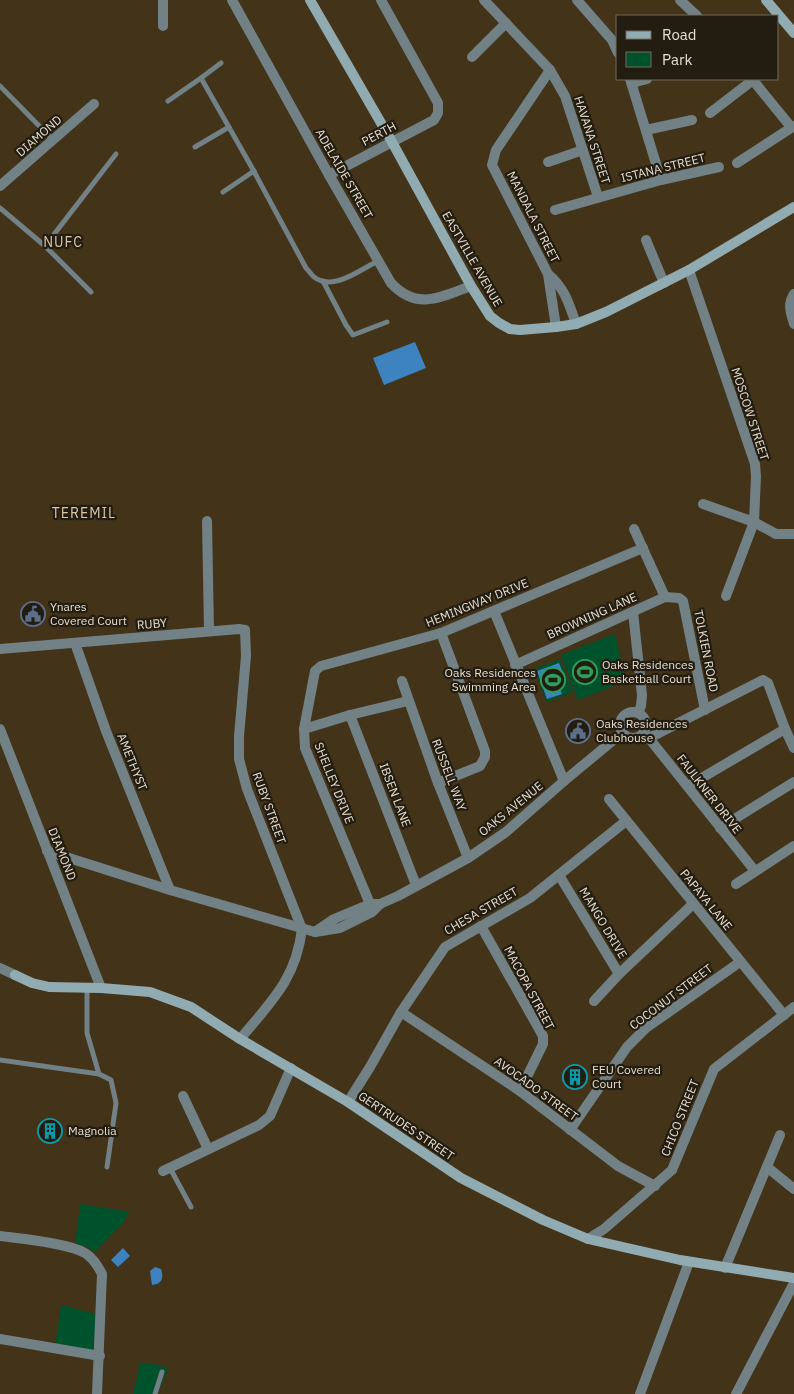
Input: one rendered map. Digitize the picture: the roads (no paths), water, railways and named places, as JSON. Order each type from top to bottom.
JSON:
[{"type":"street","points":[[163,26],[164,0]]},
{"type":"street","name":"ADELAIDE STREET","points":[[232,0],[329,175],[397,288],[416,300],[433,300],[471,286]]},
{"type":"street","name":"EASTVILLE AVENUE","points":[[310,0],[392,142],[471,286],[490,316],[499,324],[510,329],[556,328],[576,324],[606,312],[689,270],[794,207]]},
{"type":"street","name":"PERTH","points":[[329,175],[434,120],[438,113],[438,103],[381,0]]},
{"type":"street","name":"HAVANA STREET","points":[[484,0],[550,70],[565,96],[598,197]]},
{"type":"street","points":[[578,0],[615,38]]},
{"type":"street","points":[[680,0],[696,15]]},
{"type":"street","points":[[766,0],[778,15]]},
{"type":"street","points":[[779,16],[794,34]]},
{"type":"street","points":[[472,57],[506,23]]},
{"type":"street","name":"MANDALA STREET","points":[[548,274],[492,165],[496,150],[550,70]]},
{"type":"street","points":[[710,114],[752,80]]},
{"type":"street","points":[[737,163],[792,127],[754,80]]},
{"type":"street","points":[[631,81],[661,180]]},
{"type":"street","name":"DIAMOND","points":[[0,186],[94,104]]},
{"type":"street","points":[[646,130],[692,120]]},
{"type":"street","points":[[548,162],[583,150]]},
{"type":"street","name":"ISTANA STREET","points":[[556,210],[661,180],[719,167]]},
{"type":"street","points":[[646,240],[664,283]]},
{"type":"street","name":"MOSCOW STREET","points":[[689,270],[755,464],[754,522],[726,596]]},
{"type":"street","points":[[548,274],[558,282],[566,295],[576,324]]},
{"type":"street","points":[[548,274],[556,328]]},
{"type":"street","points":[[794,294],[789,302],[789,310],[794,324]]},
{"type":"street","points":[[703,504],[754,522],[776,534],[794,534]]},
{"type":"street","points":[[207,521],[210,631]]},
{"type":"street","points":[[634,529],[665,597]]},
{"type":"street","name":"HEMINGWAY DRIVE","points":[[317,668],[441,633],[642,548]]},
{"type":"street","name":"BROWNING LANE","points":[[515,665],[665,597],[681,598]]},
{"type":"street","name":"TOLKIEN ROAD","points":[[681,598],[705,710]]},
{"type":"street","points":[[494,611],[564,781]]},
{"type":"street","points":[[633,612],[642,695],[638,713]]},
{"type":"street","name":"RUBY","points":[[0,649],[239,628],[246,630]]},
{"type":"street","name":"RUBY STREET","points":[[246,630],[239,759],[247,789],[302,929]]},
{"type":"street","points":[[438,783],[480,766],[485,757],[485,751],[441,633]]},
{"type":"street","name":"AMETHYST","points":[[75,643],[106,732],[170,890]]},
{"type":"street","name":"SHELLEY DRIVE","points":[[317,668],[313,673],[304,729],[305,748],[375,904]]},
{"type":"street","name":"RUSSELL WAY","points":[[402,681],[438,783],[468,858]]},
{"type":"street","points":[[647,735],[645,721],[638,713],[628,713],[621,719],[620,729],[622,733],[631,738],[647,735],[705,710],[760,681],[765,681],[768,683],[794,748]]},
{"type":"street","points":[[304,729],[350,715],[408,701]]},
{"type":"street","name":"IBSEN LANE","points":[[350,715],[416,885]]},
{"type":"street","points":[[688,786],[785,729]]},
{"type":"street","name":"DIAMOND","points":[[0,730],[101,988]]},
{"type":"street","name":"OAKS AVENUE","points":[[47,851],[302,929],[315,932],[340,928],[372,912],[375,904],[468,858],[506,832],[622,733]]},
{"type":"street","name":"FAULKNER DRIVE","points":[[647,735],[755,871]]},
{"type":"street","points":[[720,828],[794,782]]},
{"type":"street","name":"PAPAYA LANE","points":[[609,799],[784,1015]]},
{"type":"street","name":"CHESA STREET","points":[[348,1102],[401,1012],[445,946],[530,898],[626,821]]},
{"type":"street","points":[[736,884],[794,846]]},
{"type":"street","name":"MANGO DRIVE","points":[[559,875],[619,974],[693,904]]},
{"type":"street","name":"MACOPA STREET","points":[[481,926],[543,1036],[543,1044],[520,1091]]},
{"type":"street","points":[[240,1039],[280,991],[293,968],[300,945],[302,929]]},
{"type":"street","name":"COCONUT STREET","points":[[570,1130],[627,1047],[646,1028],[740,962]]},
{"type":"street","name":"GERTRUDES STREET","points":[[0,968],[32,983],[49,987],[86,987],[150,992],[191,1007],[240,1039],[348,1102],[461,1178],[543,1220],[588,1239],[689,1262],[794,1278]]},
{"type":"street","points":[[594,1001],[619,974]]},
{"type":"street","name":"CHICO STREET","points":[[588,1239],[604,1229],[672,1170],[714,1069],[794,1007]]},
{"type":"street","name":"AVOCADO STREET","points":[[401,1012],[520,1091],[618,1166],[655,1186]]},
{"type":"street","points":[[166,1169],[259,1125],[270,1116],[292,1068]]},
{"type":"street","points":[[183,1096],[208,1149]]},
{"type":"street","points":[[725,1268],[780,1135]]},
{"type":"street","points":[[767,1167],[794,1188]]},
{"type":"street","points":[[0,1236],[74,1248],[86,1253],[98,1264],[102,1274],[97,1394]]},
{"type":"street","points":[[640,1394],[689,1262]]},
{"type":"street","points":[[736,1394],[794,1283]]},
{"type":"street","points":[[0,1339],[100,1356]]},
{"type":"lane","points":[[168,101],[220,63]]},
{"type":"lane","points":[[201,78],[306,268],[315,278],[323,281],[340,280],[379,260]]},
{"type":"lane","points":[[0,86],[52,140]]},
{"type":"lane","points":[[195,146],[229,127]]},
{"type":"lane","points":[[45,246],[116,154]]},
{"type":"lane","points":[[223,192],[254,171]]},
{"type":"lane","points":[[0,208],[45,246],[91,292]]},
{"type":"lane","points":[[323,281],[346,325],[354,335],[387,322]]},
{"type":"lane","points":[[86,987],[87,1033],[99,1074]]},
{"type":"lane","points":[[0,1060],[99,1074],[111,1080],[116,1093],[116,1103],[107,1167]]},
{"type":"lane","points":[[166,1169],[191,1206]]},
{"type":"lane","points":[[155,1394],[162,1372]]},
{"type":"water","points":[[415,342],[426,368],[384,385],[373,358]]},
{"type":"water","points":[[559,663],[563,673],[555,676],[562,694],[547,699],[537,671]]},
{"type":"water","points":[[123,1248],[130,1256],[118,1267],[111,1260]]},
{"type":"water","points":[[155,1267],[161,1269],[162,1278],[160,1282],[152,1285],[150,1271]]},
{"type":"place","name":"Ynares Covered Court","points":[[33,614]]},
{"type":"place","name":"Oaks Residences Basketball Court","points":[[585,672]]},
{"type":"place","name":"Oaks Residences Swimming Area","points":[[553,680]]},
{"type":"place","name":"Oaks Residences Clubhouse","points":[[578,731]]},
{"type":"place","name":"FEU Covered Court","points":[[575,1077]]},
{"type":"place","name":"Magnolia","points":[[50,1131]]},
{"type":"district","name":"NUFC","points":[[63,242]]},
{"type":"district","name":"TEREMIL","points":[[84,513]]}]
